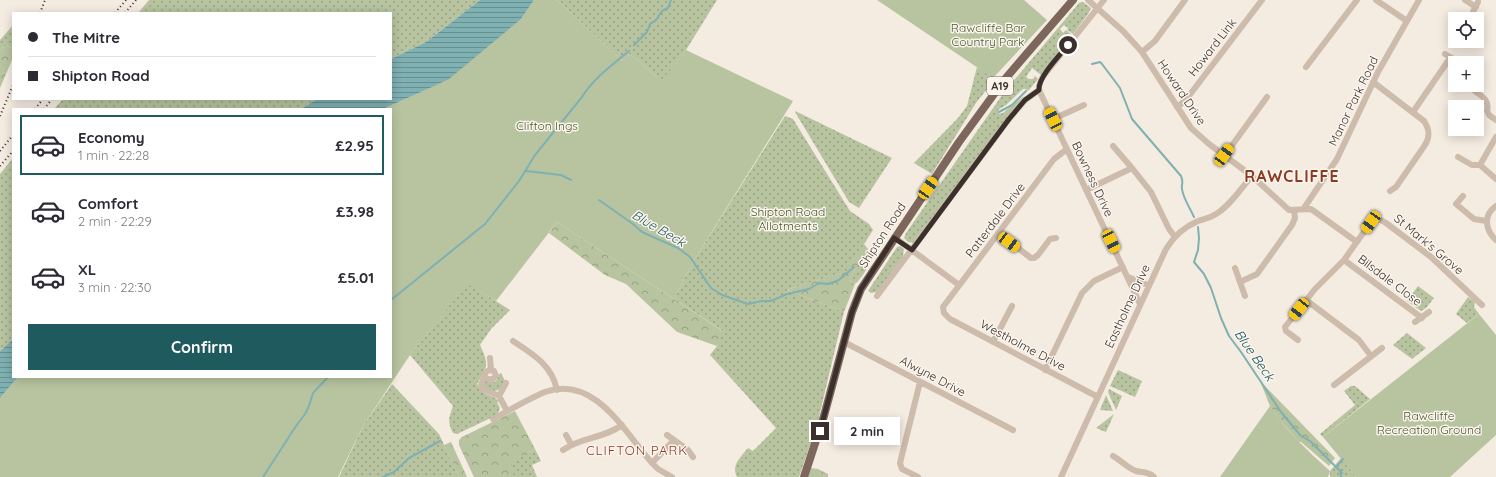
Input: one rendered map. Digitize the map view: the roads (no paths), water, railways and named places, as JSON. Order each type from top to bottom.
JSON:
[{"type":"main road","name":"Shipton Road","points":[[804,477],[824,416],[852,312],[861,289],[959,142],[1005,79],[1073,0]]},
{"type":"street","name":"Howard Drive","points":[[1088,0],[1122,31],[1142,52],[1187,123],[1196,134],[1252,176],[1282,204],[1290,210],[1294,210]]},
{"type":"street","points":[[877,296],[1009,119],[1025,100],[1039,90],[1042,78],[1104,0]]},
{"type":"street","points":[[1142,52],[1155,41],[1185,0]]},
{"type":"street","name":"Howard Link","points":[[1177,107],[1185,101],[1262,0]]},
{"type":"street","points":[[1306,67],[1357,0]]},
{"type":"street","points":[[1376,0],[1407,21]]},
{"type":"street","name":"Manor Park Road","points":[[1304,208],[1337,160],[1373,82],[1419,0]]},
{"type":"street","points":[[1465,0],[1476,7]]},
{"type":"street","points":[[1413,112],[1448,60]]},
{"type":"street","points":[[1373,82],[1424,121],[1428,130],[1428,140],[1396,187],[1390,191]]},
{"type":"street","name":"Bowness Drive","points":[[1039,90],[1140,304]]},
{"type":"street","points":[[1476,92],[1486,99],[1488,115],[1496,120]]},
{"type":"street","points":[[1224,155],[1267,96]]},
{"type":"street","points":[[1053,119],[1084,105]]},
{"type":"street","points":[[1480,165],[1496,137]]},
{"type":"street","points":[[1113,146],[1150,192],[1174,237]]},
{"type":"street","name":"Patterdale Drive","points":[[943,307],[1054,159],[1067,149]]},
{"type":"street","points":[[1458,157],[1472,165],[1480,165],[1496,179]]},
{"type":"street","points":[[1086,190],[1132,168]]},
{"type":"street","name":"Eastholme Drive","points":[[1061,477],[1166,249],[1174,237],[1184,229],[1209,218],[1220,211],[1252,176]]},
{"type":"street","points":[[1463,196],[1456,204],[1474,219],[1486,221]]},
{"type":"street","points":[[1496,206],[1489,213],[1486,221],[1490,234],[1496,240]]},
{"type":"street","points":[[1240,282],[1253,277],[1260,270],[1292,225],[1295,218],[1294,210],[1309,208],[1314,210],[1357,242]]},
{"type":"street","name":"St Mark's Grove","points":[[1298,340],[1285,329],[1306,300],[1344,260],[1374,220],[1382,220],[1432,257],[1482,305]]},
{"type":"street","points":[[998,234],[1031,258],[1038,255],[1052,236]]},
{"type":"street","points":[[894,238],[959,285]]},
{"type":"street","name":"Bilsdale Close","points":[[1344,260],[1422,318]]},
{"type":"street","points":[[1045,370],[1082,293],[1094,282],[1123,267]]},
{"type":"street","points":[[1235,268],[1245,296]]},
{"type":"street","points":[[1128,277],[1148,286]]},
{"type":"street","points":[[1306,300],[1359,340],[1371,356]]},
{"type":"street","points":[[993,342],[1012,306]]},
{"type":"street","name":"Westholme Drive","points":[[943,307],[944,313],[950,319],[1098,397]]},
{"type":"street","name":"Bilsdale Close","points":[[1415,322],[1429,312]]},
{"type":"street","points":[[514,341],[548,369],[554,378],[557,390]]},
{"type":"street","name":"Alwyne Drive","points":[[844,342],[1013,430]]},
{"type":"street","points":[[1334,385],[1382,348]]},
{"type":"street","points":[[490,358],[491,370]]},
{"type":"street","points":[[491,370],[486,372],[485,378],[481,385],[483,389],[500,398],[507,411]]},
{"type":"street","points":[[485,378],[492,380],[496,376],[496,373],[491,370]]},
{"type":"street","points":[[1340,380],[1345,386]]},
{"type":"street","points":[[918,477],[902,469],[900,463],[920,382]]},
{"type":"street","points":[[500,398],[506,383]]},
{"type":"street","points":[[493,419],[546,392],[572,390],[587,394],[606,408],[663,475],[672,477]]},
{"type":"street","points":[[563,450],[571,444],[606,434],[622,426]]},
{"type":"street","points":[[566,435],[571,444]]},
{"type":"street","points":[[667,435],[688,450],[693,457]]},
{"type":"street","points":[[652,463],[674,440]]},
{"type":"street","points":[[1117,457],[1130,468],[1136,471],[1150,473],[1154,477]]},
{"type":"water","points":[[480,0],[534,0],[521,19],[449,79],[430,88],[385,108],[303,108],[315,100],[392,100],[392,59],[426,42]]},
{"type":"water","points":[[12,340],[12,378],[17,378],[0,398],[0,351]]},
{"type":"waterway","points":[[634,45],[647,32],[650,24],[656,20],[662,11],[668,8],[671,0]]},
{"type":"waterway","points":[[392,299],[485,224],[519,181],[535,155],[587,90],[604,72],[629,51]]},
{"type":"waterway","name":"Blue Beck","points":[[1092,64],[1100,62],[1102,64],[1120,88],[1132,119],[1181,176],[1184,196],[1194,217]]},
{"type":"waterway","name":"Blue Beck","points":[[999,112],[1012,105],[1026,91]]},
{"type":"waterway","name":"Blue Beck","points":[[526,171],[561,175],[571,180]]},
{"type":"waterway","name":"Blue Beck","points":[[599,200],[642,232],[678,248],[690,257],[711,288],[722,295],[748,304],[771,301],[787,294],[809,289],[819,283],[828,284],[839,280],[854,267]]},
{"type":"waterway","name":"Blue Beck","points":[[1198,227],[1198,250],[1194,262],[1204,274],[1211,288],[1229,336],[1281,412],[1300,435],[1310,441],[1342,473]]},
{"type":"waterway","points":[[263,477],[305,414],[313,393],[327,378]]},
{"type":"waterway","points":[[383,477],[394,472],[409,458],[440,441]]},
{"type":"waterway","points":[[1336,467],[1343,459]]},
{"type":"waterway","name":"Blue Beck","points":[[1340,470],[1341,477]]},
{"type":"railway","points":[[40,12],[45,0]]},
{"type":"railway","points":[[116,12],[126,0]]},
{"type":"railway","points":[[126,12],[136,0]]},
{"type":"railway","points":[[0,116],[12,87]]},
{"type":"railway","points":[[36,108],[42,100]]},
{"type":"railway","points":[[45,108],[51,100]]},
{"type":"railway","points":[[0,151],[12,136]]},
{"type":"railway","points":[[0,166],[12,152]]},
{"type":"district","name":"RAWCLIFFE","points":[[1292,176]]},
{"type":"district","name":"CLIFTON PARK","points":[[637,450]]},
{"type":"park label","name":"Rawcliffe Bar Country Park","points":[[988,34]]},
{"type":"park label","name":"Clifton Ings","points":[[547,125]]},
{"type":"park label","name":"Shipton Road Allotments","points":[[788,218]]},
{"type":"park label","name":"Rawcliffe Recreation Ground","points":[[1429,422]]}]
